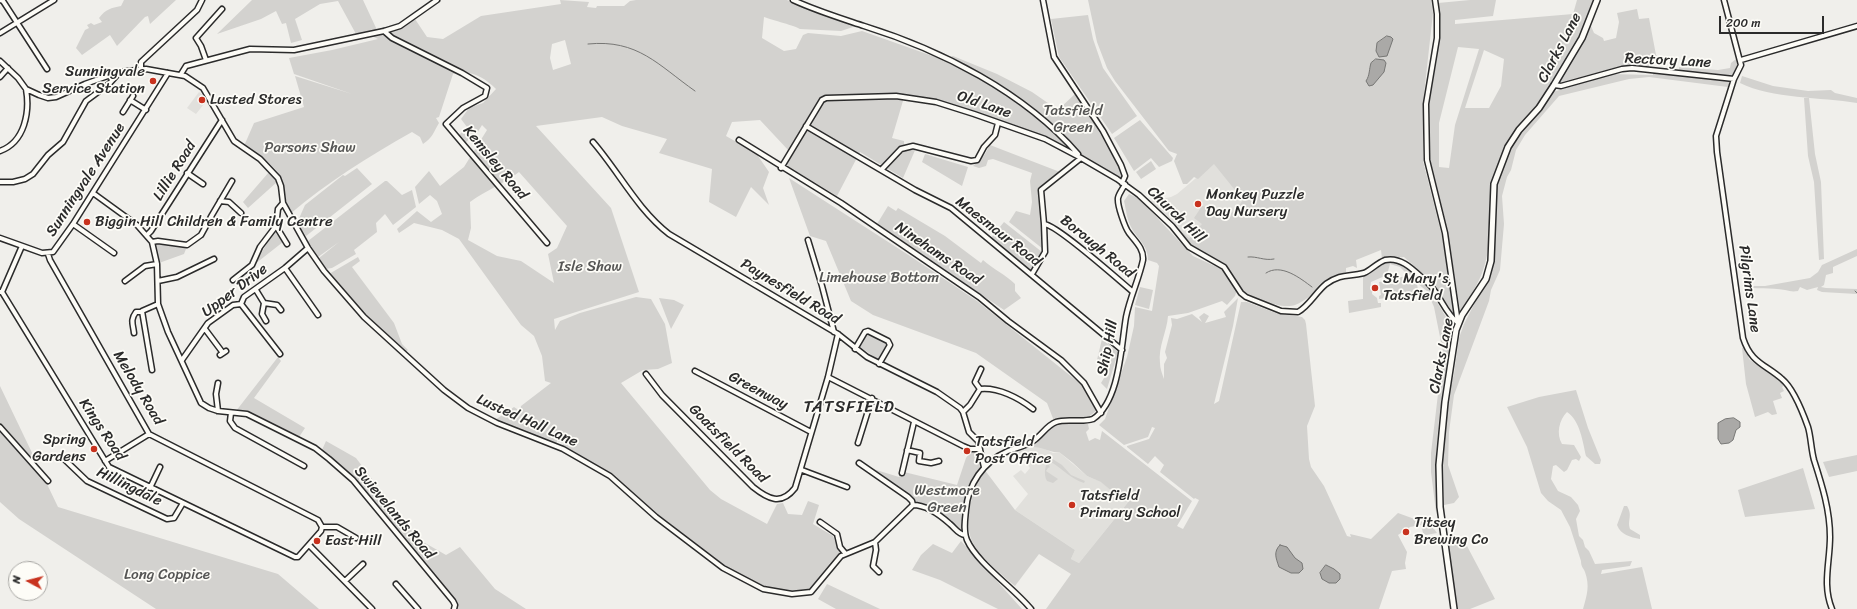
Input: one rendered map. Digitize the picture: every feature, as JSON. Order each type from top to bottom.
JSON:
[{"type":"main road","name":"Clarks Lane","points":[[1454,609],[1440,507],[1440,465],[1445,402],[1458,323],[1486,279],[1491,261],[1494,184],[1508,147],[1518,130],[1540,108],[1554,85],[1582,38],[1597,0]]},
{"type":"street","points":[[0,0],[3,1],[18,22],[48,69]]},
{"type":"street","points":[[0,33],[54,0]]},
{"type":"street","points":[[141,69],[141,62],[197,10],[202,0]]},
{"type":"street","points":[[181,74],[186,66],[250,49],[294,50],[384,31],[400,26],[437,0]]},
{"type":"street","points":[[793,0],[815,10],[864,26],[944,56],[994,85],[1044,120],[1060,134],[1081,157],[1041,190],[1045,252],[1032,274]]},
{"type":"street","points":[[1043,0],[1054,57],[1102,132],[1121,165],[1125,176],[1124,184]]},
{"type":"street","points":[[1435,0],[1437,14],[1437,38],[1426,104],[1427,160],[1445,233],[1458,323]]},
{"type":"street","points":[[1724,0],[1741,60],[1857,26]]},
{"type":"street","points":[[206,60],[201,46],[196,38],[222,9]]},
{"type":"street","name":"Kemsley Road","points":[[384,31],[392,38],[464,74],[487,88],[485,96],[462,108],[446,124],[547,243]]},
{"type":"street","name":"Pilgrims Lane","points":[[1741,60],[1740,69],[1734,79],[1716,136],[1716,144],[1743,338],[1746,348],[1758,362],[1783,380],[1802,412],[1806,422],[1814,458],[1827,501],[1830,537],[1826,589],[1832,609]]},
{"type":"street","points":[[0,61],[18,78],[26,89],[28,110],[18,138],[0,151]]},
{"type":"street","points":[[0,77],[8,68]]},
{"type":"street","name":"Rectory Lane","points":[[1554,85],[1561,86],[1622,69],[1632,68],[1734,79]]},
{"type":"street","name":"Lusted Hall Lane","points":[[26,89],[38,96],[56,97],[85,84],[119,72],[141,69],[181,74],[202,88],[234,141],[260,159],[278,178],[281,186],[282,203],[308,248],[324,271],[364,317],[444,390],[473,411],[497,423],[563,449],[610,476],[656,517],[723,568],[763,589],[792,594],[811,592],[841,556],[845,553],[875,542],[913,505]]},
{"type":"street","points":[[0,182],[13,182],[25,179],[33,174],[48,155],[63,142],[86,101],[109,84],[119,72]]},
{"type":"street","name":"Sunningvale Avenue","points":[[0,238],[48,254],[53,252],[58,247],[93,193],[168,73]]},
{"type":"street","points":[[123,112],[133,96]]},
{"type":"street","name":"Old Lane","points":[[806,126],[822,100],[826,98],[896,96],[946,105],[1033,134],[1081,157],[1124,184]]},
{"type":"street","points":[[130,100],[146,110]]},
{"type":"street","name":"Lillie Road","points":[[147,235],[152,231],[187,173],[222,120]]},
{"type":"street","points":[[882,169],[900,149],[913,146],[971,161],[977,160],[984,147],[995,135],[998,123]]},
{"type":"street","points":[[781,168],[806,126]]},
{"type":"street","name":"Maesmaur Road","points":[[806,126],[916,190],[951,208],[1122,350]]},
{"type":"street","name":"Ninehams Road","points":[[739,140],[781,168],[841,203],[979,297],[1008,321],[1061,360],[1084,383],[1101,413]]},
{"type":"street","name":"Paynesfield Road","points":[[593,142],[656,224],[669,234],[836,333],[855,349],[879,364],[937,392],[963,412]]},
{"type":"street","points":[[187,173],[203,184]]},
{"type":"street","points":[[152,242],[158,241],[187,245],[201,236],[232,181]]},
{"type":"street","name":"Ship Hill","points":[[1101,413],[1104,409],[1117,374],[1122,350],[1126,316],[1141,269],[1143,257],[1136,240],[1128,232],[1118,205],[1119,195],[1124,184]]},
{"type":"street","name":"Church Hill","points":[[1124,184],[1169,222],[1188,247],[1224,267],[1241,293],[1253,300],[1281,311],[1298,312],[1320,290],[1333,280],[1345,275],[1364,273],[1385,260],[1394,260],[1402,261],[1430,286],[1458,323]]},
{"type":"street","name":"Swievelands Road","points":[[93,193],[138,225],[152,242],[158,264],[158,304],[168,332],[201,404],[218,411],[246,414],[315,448],[329,458],[358,486],[452,601],[455,605],[454,609]]},
{"type":"street","points":[[220,202],[228,202],[242,213]]},
{"type":"street","points":[[232,280],[252,265],[260,247],[276,226],[278,209],[282,203]]},
{"type":"street","points":[[73,224],[114,252]]},
{"type":"street","name":"Borough Road","points":[[1044,224],[1050,225],[1064,235],[1133,292]]},
{"type":"street","points":[[276,226],[287,244]]},
{"type":"street","points":[[808,240],[836,333]]},
{"type":"street","points":[[1,292],[22,246]]},
{"type":"street","name":"Upper Drive","points":[[182,360],[208,323],[234,305],[241,304],[244,297],[256,290],[285,268],[308,248]]},
{"type":"street","name":"Melody Road","points":[[48,254],[149,434],[318,520],[322,527]]},
{"type":"street","points":[[158,281],[177,277],[214,259]]},
{"type":"street","points":[[125,281],[145,266],[158,264]]},
{"type":"street","points":[[285,268],[318,315]]},
{"type":"street","points":[[256,290],[264,303],[262,314],[266,321]]},
{"type":"street","name":"Kings Road","points":[[1,292],[105,461],[113,470],[298,557],[309,545]]},
{"type":"street","points":[[264,303],[277,305],[281,310]]},
{"type":"street","points":[[134,333],[132,320],[136,312],[142,312],[158,304]]},
{"type":"street","points":[[241,304],[280,354]]},
{"type":"street","points":[[142,312],[152,370]]},
{"type":"street","points":[[205,329],[223,353]]},
{"type":"street","points":[[855,349],[865,332],[868,330],[888,341],[890,345],[879,364]]},
{"type":"street","name":"Goatsfield Road","points":[[646,374],[662,396],[753,487],[764,496],[776,499],[789,496],[795,488],[802,470],[811,432],[828,377],[836,333]]},
{"type":"street","points":[[980,369],[975,382],[980,388],[990,389],[1016,398],[1033,409]]},
{"type":"street","name":"Greenway","points":[[695,371],[811,432]]},
{"type":"street","points":[[828,377],[872,398],[914,422],[970,449],[979,449]]},
{"type":"street","points":[[218,383],[216,394],[218,411]]},
{"type":"street","points":[[980,388],[970,405],[963,412],[969,432],[978,441],[984,467]]},
{"type":"street","points":[[858,443],[872,398]]},
{"type":"street","points":[[231,413],[230,421],[236,428],[304,466]]},
{"type":"street","points":[[1031,609],[1022,598],[986,564],[967,541],[964,523],[968,494],[971,486],[984,467],[1002,454],[1032,442],[1057,421],[1089,420],[1101,413]]},
{"type":"street","points":[[902,473],[914,422]]},
{"type":"street","points":[[0,427],[48,481]]},
{"type":"street","points":[[105,461],[149,434]]},
{"type":"street","points":[[907,450],[925,454]]},
{"type":"street","points":[[920,453],[919,461],[931,463],[939,462]]},
{"type":"street","name":"Hillingdale","points":[[63,458],[87,481],[167,520],[174,518],[183,503]]},
{"type":"street","points":[[859,463],[908,497],[912,501],[913,505],[924,507],[949,523],[961,534],[965,535]]},
{"type":"street","points":[[150,488],[160,467]]},
{"type":"street","points":[[802,470],[847,487]]},
{"type":"street","points":[[820,522],[837,534],[840,548],[845,553]]},
{"type":"street","points":[[356,538],[337,527],[322,527],[321,531],[309,545],[372,609]]},
{"type":"street","points":[[875,542],[876,550],[873,566],[879,572]]},
{"type":"street","points":[[344,581],[363,564]]},
{"type":"street","points":[[396,584],[418,609]]},
{"type":"shaded area","points":[[1387,36],[1393,39],[1387,56],[1379,57],[1376,51],[1377,43]]},
{"type":"shaded area","points":[[1376,59],[1384,60],[1386,63],[1384,72],[1373,85],[1369,86],[1366,81],[1371,63]]},
{"type":"shaded area","points":[[199,92],[208,99],[196,114],[187,108]]},
{"type":"shaded area","name":"Monkey Puzzle Day Nursery","points":[[1214,163],[1245,200],[1237,210],[1226,217],[1203,224],[1188,239],[1174,222],[1150,201],[1171,197],[1177,194]]},
{"type":"shaded area","points":[[1734,418],[1740,422],[1740,427],[1736,430],[1733,440],[1729,443],[1721,444],[1718,439],[1718,423],[1725,419]]},
{"type":"shaded area","name":"Tatsfield Primary School","points":[[1032,444],[1033,447],[1041,447],[1053,453],[1059,452],[1087,476],[1102,482],[1109,489],[1129,501],[1079,563],[1071,559],[1075,550],[1015,510],[1028,494],[1013,476],[1021,470],[1025,474],[1030,468],[1017,450]]},
{"type":"shaded area","points":[[1280,545],[1287,547],[1295,558],[1302,563],[1303,569],[1299,573],[1291,573],[1279,567],[1276,558],[1276,550]]},
{"type":"shaded area","points":[[1326,565],[1340,574],[1340,579],[1336,583],[1329,583],[1322,579],[1320,573]]},
{"type":"green space","points":[[124,0],[176,0],[150,24],[148,16],[145,17],[117,46],[110,35],[82,55],[76,48],[85,30],[89,28],[87,25],[91,23],[94,25],[102,22],[99,18],[104,13],[109,9],[121,6]]},
{"type":"green space","points":[[252,0],[363,0],[377,30],[356,34],[338,1],[320,4],[295,19],[302,40],[291,43],[286,23],[282,24],[276,11],[261,19],[217,34]]},
{"type":"green space","points":[[560,0],[589,2],[587,7],[596,8],[597,6],[624,6],[630,1],[636,0],[787,0],[828,17],[856,26],[841,31],[800,29],[764,17],[762,38],[784,51],[796,49],[803,35],[808,33],[841,36],[862,31],[941,59],[953,56],[997,74],[1032,92],[1058,110],[1076,93],[1121,169],[1123,175],[1122,180],[1081,155],[1058,129],[1029,107],[1025,108],[1059,134],[1075,153],[1039,135],[1017,126],[995,120],[983,114],[945,102],[926,100],[905,94],[892,138],[904,141],[906,149],[916,148],[903,178],[860,152],[837,196],[794,170],[781,167],[789,151],[760,120],[732,122],[726,136],[756,153],[769,172],[763,188],[769,205],[751,187],[736,217],[709,202],[712,169],[659,153],[667,139],[622,126],[602,117],[536,126],[611,208],[639,292],[554,319],[555,330],[560,321],[580,313],[636,297],[651,299],[665,324],[672,363],[658,369],[643,370],[621,383],[710,490],[721,499],[767,524],[777,504],[783,503],[788,514],[802,515],[808,501],[819,505],[813,524],[833,536],[840,554],[809,590],[791,591],[763,586],[725,567],[649,507],[612,474],[558,445],[565,444],[557,441],[556,445],[495,420],[514,407],[520,411],[521,406],[551,383],[545,381],[542,356],[534,336],[521,325],[459,239],[442,230],[414,223],[399,233],[397,229],[417,211],[431,222],[442,214],[437,201],[430,195],[419,204],[415,187],[429,171],[440,186],[464,167],[487,130],[482,125],[476,135],[475,134],[465,143],[459,135],[467,127],[461,119],[469,108],[483,103],[496,89],[487,81],[471,73],[453,74],[439,117],[436,118],[439,123],[429,139],[423,144],[420,137],[412,132],[349,170],[290,214],[282,180],[279,174],[265,160],[244,146],[254,123],[304,107],[295,76],[352,94],[294,74],[289,58],[378,39],[372,36],[400,28],[415,19],[427,37],[443,39],[481,16],[561,4]],"holes":[[[565,40],[571,64],[553,70],[550,58],[552,44]],[[519,172],[567,226],[557,248],[548,254],[554,283],[521,261],[497,256],[468,240],[471,228],[470,202]]]},
{"type":"green space","points":[[1088,0],[1431,0],[1433,13],[1423,103],[1423,161],[1442,236],[1454,314],[1431,281],[1404,257],[1382,259],[1381,250],[1356,260],[1357,268],[1353,266],[1346,268],[1346,272],[1326,283],[1302,302],[1295,305],[1282,306],[1266,302],[1250,295],[1237,285],[1226,266],[1191,248],[1177,231],[1179,229],[1189,238],[1202,224],[1194,218],[1202,206],[1207,207],[1211,214],[1221,216],[1230,214],[1243,200],[1214,164],[1198,179],[1194,177],[1187,184],[1183,184],[1174,161],[1177,154],[1169,151],[1115,81],[1107,68],[1097,42]]},
{"type":"green space","points":[[1470,0],[1496,0],[1493,16],[1455,20],[1455,24],[1573,14],[1577,0],[1593,0],[1583,28],[1563,68],[1536,108],[1513,134],[1503,152],[1491,186],[1489,239],[1486,260],[1476,286],[1460,311],[1448,233],[1430,159],[1429,104],[1437,59],[1440,12],[1438,3]],"holes":[[[1458,47],[1479,49],[1455,125],[1449,168],[1439,167],[1439,123]],[[1484,50],[1504,59],[1501,86],[1489,108],[1465,108]]]},
{"type":"green space","points":[[1637,9],[1639,19],[1649,18],[1656,55],[1660,58],[1649,57],[1649,68],[1618,67],[1558,83],[1582,43],[1590,24],[1594,33],[1603,38],[1604,41],[1616,38],[1619,22],[1617,13]]},
{"type":"green space","points":[[1088,15],[1093,39],[1103,68],[1137,116],[1112,134],[1059,57],[1051,19]]},
{"type":"green space","points":[[1736,59],[1738,69],[1733,76],[1679,71],[1679,67],[1718,70],[1730,68],[1731,63]]},
{"type":"green space","points":[[1653,72],[1731,80],[1728,87],[1649,77],[1629,79],[1559,96],[1525,135],[1516,150],[1502,196],[1504,224],[1500,270],[1491,290],[1489,301],[1454,395],[1449,432],[1448,465],[1459,497],[1454,503],[1444,505],[1443,457],[1446,418],[1459,338],[1464,324],[1482,289],[1493,261],[1496,187],[1510,149],[1553,92],[1610,74],[1653,75]]},
{"type":"green space","points":[[1742,76],[1773,86],[1808,91],[1831,90],[1835,93],[1857,98],[1857,103],[1797,97],[1767,92],[1740,83]]},
{"type":"green space","points":[[1804,98],[1809,98],[1815,154],[1821,182],[1824,259],[1819,260],[1814,182],[1808,156]]},
{"type":"green space","points":[[1140,120],[1173,158],[1172,161],[1159,167],[1151,158],[1134,171],[1114,138]]},
{"type":"green space","points":[[990,145],[1060,172],[1040,188],[1039,191],[1042,213],[1043,249],[1009,222],[1016,211],[1030,215],[1032,202],[1030,181],[1032,173],[993,159],[988,160],[986,166],[979,168],[973,166],[985,154]]},
{"type":"green space","points":[[925,154],[968,167],[962,186],[922,162]]},
{"type":"green space","points":[[1151,161],[1156,169],[1141,179],[1136,172]]},
{"type":"green space","points":[[357,168],[372,184],[306,236],[297,223],[305,205],[343,175],[345,176]]},
{"type":"green space","points":[[269,172],[277,182],[248,208],[243,202]]},
{"type":"green space","name":"Limehouse Bottom","points":[[789,178],[977,301],[1082,385],[1096,411],[1087,418],[1054,421],[1047,403],[976,353],[873,315],[851,301],[826,241],[810,236]]},
{"type":"green space","points":[[385,181],[387,181],[402,195],[412,190],[416,207],[393,225],[385,214],[376,223],[377,232],[354,250],[356,254],[332,268],[325,269],[318,260],[319,258],[339,242],[318,257],[308,241]]},
{"type":"green space","points":[[1129,194],[1138,198],[1193,256],[1221,269],[1237,290],[1235,296],[1227,305],[1222,301],[1188,313],[1168,316],[1161,345],[1160,357],[1160,365],[1164,379],[1164,364],[1167,358],[1165,352],[1172,325],[1171,318],[1177,319],[1192,314],[1202,322],[1199,317],[1204,313],[1209,316],[1205,323],[1226,317],[1224,312],[1238,298],[1233,326],[1214,404],[1219,401],[1241,302],[1247,302],[1276,313],[1302,317],[1306,324],[1315,406],[1307,426],[1309,459],[1311,467],[1324,486],[1347,536],[1351,537],[1350,534],[1371,539],[1398,513],[1431,525],[1437,533],[1426,535],[1423,533],[1421,525],[1410,527],[1398,535],[1407,552],[1405,563],[1406,569],[1392,571],[1379,609],[1046,609],[1071,574],[1039,554],[1015,586],[991,565],[975,547],[969,532],[970,504],[984,469],[1015,510],[1075,550],[1071,559],[1079,563],[1129,501],[1109,489],[1101,482],[1087,476],[1059,452],[1033,447],[1032,444],[1057,423],[1088,424],[1089,429],[1086,432],[1089,441],[1095,438],[1100,440],[1102,431],[1192,501],[1177,526],[1183,529],[1199,500],[1194,499],[1160,472],[1164,465],[1155,456],[1148,464],[1127,447],[1149,439],[1155,428],[1152,427],[1148,437],[1124,445],[1099,425],[1105,419],[1127,357],[1134,326],[1135,307],[1152,311],[1159,266],[1157,263],[1148,260],[1148,255],[1144,246],[1133,231],[1130,224],[1124,201]]},
{"type":"green space","points":[[888,206],[896,211],[898,208],[945,236],[981,263],[983,260],[1015,284],[1015,291],[1021,298],[1004,310],[877,224]]},
{"type":"green space","points":[[1004,222],[1042,252],[1031,270],[991,238]]},
{"type":"green space","points":[[275,232],[283,242],[255,264],[273,233]]},
{"type":"green space","points":[[155,245],[183,246],[186,249],[184,254],[159,263]]},
{"type":"green space","points":[[1857,249],[1857,256],[1833,267],[1833,273],[1826,275],[1824,285],[1821,287],[1857,289],[1857,294],[1822,292],[1817,290],[1818,287],[1807,290],[1800,287],[1798,291],[1793,291],[1742,286],[1744,283],[1753,286],[1765,286],[1810,278],[1818,272],[1822,265]]},
{"type":"green space","points":[[358,257],[360,261],[352,267],[394,323],[402,344],[408,350],[405,352],[366,317],[329,274]]},
{"type":"green space","points":[[1383,263],[1401,263],[1427,286],[1446,317],[1450,328],[1447,337],[1449,352],[1439,419],[1436,454],[1436,512],[1431,472],[1431,453],[1443,352],[1434,307],[1427,291],[1413,280],[1413,284],[1417,284],[1419,296],[1397,296],[1379,299],[1379,296],[1381,295],[1379,282],[1386,281],[1386,284],[1393,284],[1394,278],[1409,276],[1400,267],[1390,264],[1387,275],[1371,282],[1370,289],[1372,290],[1372,294],[1377,298],[1378,303],[1381,303],[1381,307],[1349,313],[1348,301],[1363,299],[1363,276]]},
{"type":"green space","points":[[1140,287],[1153,290],[1149,309],[1135,305]]},
{"type":"green space","points":[[659,298],[674,300],[684,305],[671,329]]},
{"type":"green space","points":[[867,333],[887,344],[879,360],[860,347]]},
{"type":"green space","points":[[1102,339],[1118,352],[1107,389],[1101,383],[1107,373],[1097,368],[1101,362],[1097,360]]},
{"type":"green space","points":[[1743,347],[1750,360],[1785,385],[1782,387],[1784,391],[1780,393],[1782,398],[1773,401],[1777,414],[1772,415],[1768,412],[1755,417],[1746,384]]},
{"type":"green space","points":[[278,357],[281,361],[254,398],[305,428],[299,437],[244,411],[236,411]]},
{"type":"green space","name":"Long Coppice","points":[[0,386],[58,507],[278,574],[319,609],[156,609],[19,519],[0,502]]},
{"type":"green space","points":[[1576,390],[1588,428],[1601,460],[1600,464],[1595,464],[1586,456],[1578,426],[1575,420],[1567,412],[1564,415],[1559,427],[1560,440],[1562,444],[1574,445],[1581,457],[1579,461],[1576,459],[1572,460],[1567,470],[1564,472],[1556,465],[1553,466],[1551,479],[1558,491],[1571,497],[1578,505],[1580,511],[1576,519],[1579,536],[1583,540],[1585,547],[1589,551],[1595,564],[1632,561],[1630,566],[1602,570],[1601,574],[1642,567],[1652,609],[1583,609],[1588,586],[1585,572],[1570,527],[1561,510],[1548,501],[1541,493],[1527,447],[1507,407],[1539,397]]},
{"type":"green space","points":[[326,441],[356,458],[418,539],[446,555],[460,547],[495,589],[526,609],[457,609],[439,582],[354,478],[322,450]]},
{"type":"green space","name":"Westmore Green","points":[[977,450],[983,463],[967,495],[961,532],[932,509],[913,503],[872,471],[873,469],[899,477],[904,472],[957,485],[966,458],[971,451]]},
{"type":"green space","points":[[1857,455],[1857,471],[1829,477],[1823,462]]},
{"type":"green space","points":[[1051,458],[1062,465],[1071,475],[1085,481],[1084,483],[1075,479],[1051,462],[1050,467],[1046,471],[1058,479],[1053,483],[1047,481],[1045,469]]},
{"type":"green space","points":[[1803,468],[1815,509],[1745,517],[1738,490]]},
{"type":"green space","points":[[1624,506],[1627,506],[1629,509],[1630,529],[1640,535],[1640,539],[1623,533],[1617,525]]},
{"type":"green space","points":[[1453,540],[1459,540],[1467,546],[1495,599],[1470,609],[1458,609],[1447,544]]},
{"type":"green space","points":[[961,541],[1022,609],[998,609],[940,580],[912,570],[921,555],[933,544],[952,553]]},
{"type":"green space","points":[[827,584],[880,609],[836,609],[818,599]]},
{"type":"waterway","points":[[588,44],[621,46],[634,50],[658,63],[695,91]]},
{"type":"waterway","points":[[1248,257],[1274,259]]},
{"type":"waterway","points":[[1266,273],[1272,270],[1284,271],[1296,276],[1312,287]]},
{"type":"place","name":"Sunningvale Service Station","points":[[153,81]]},
{"type":"place","name":"Lusted Stores","points":[[202,100]]},
{"type":"place","name":"Monkey Puzzle Day Nursery","points":[[1198,204]]},
{"type":"place","name":"Biggin Hill Children & Family Centre","points":[[87,222]]},
{"type":"place","name":"St Mary's, Tatsfield","points":[[1375,288]]},
{"type":"place","name":"Spring Gardens","points":[[94,449]]},
{"type":"place","name":"Tatsfield Post Office","points":[[967,451]]},
{"type":"place","name":"Tatsfield Primary School","points":[[1072,505]]},
{"type":"place","name":"Titsey Brewing Co","points":[[1406,532]]},
{"type":"place","name":"East Hill","points":[[317,541]]},
{"type":"district","name":"TATSFIELD","points":[[849,408]]},
{"type":"park label","name":"Tatsfield Green","points":[[1073,120]]},
{"type":"park label","name":"Parsons Shaw","points":[[310,148]]},
{"type":"park label","name":"Isle Shaw","points":[[590,267]]}]
